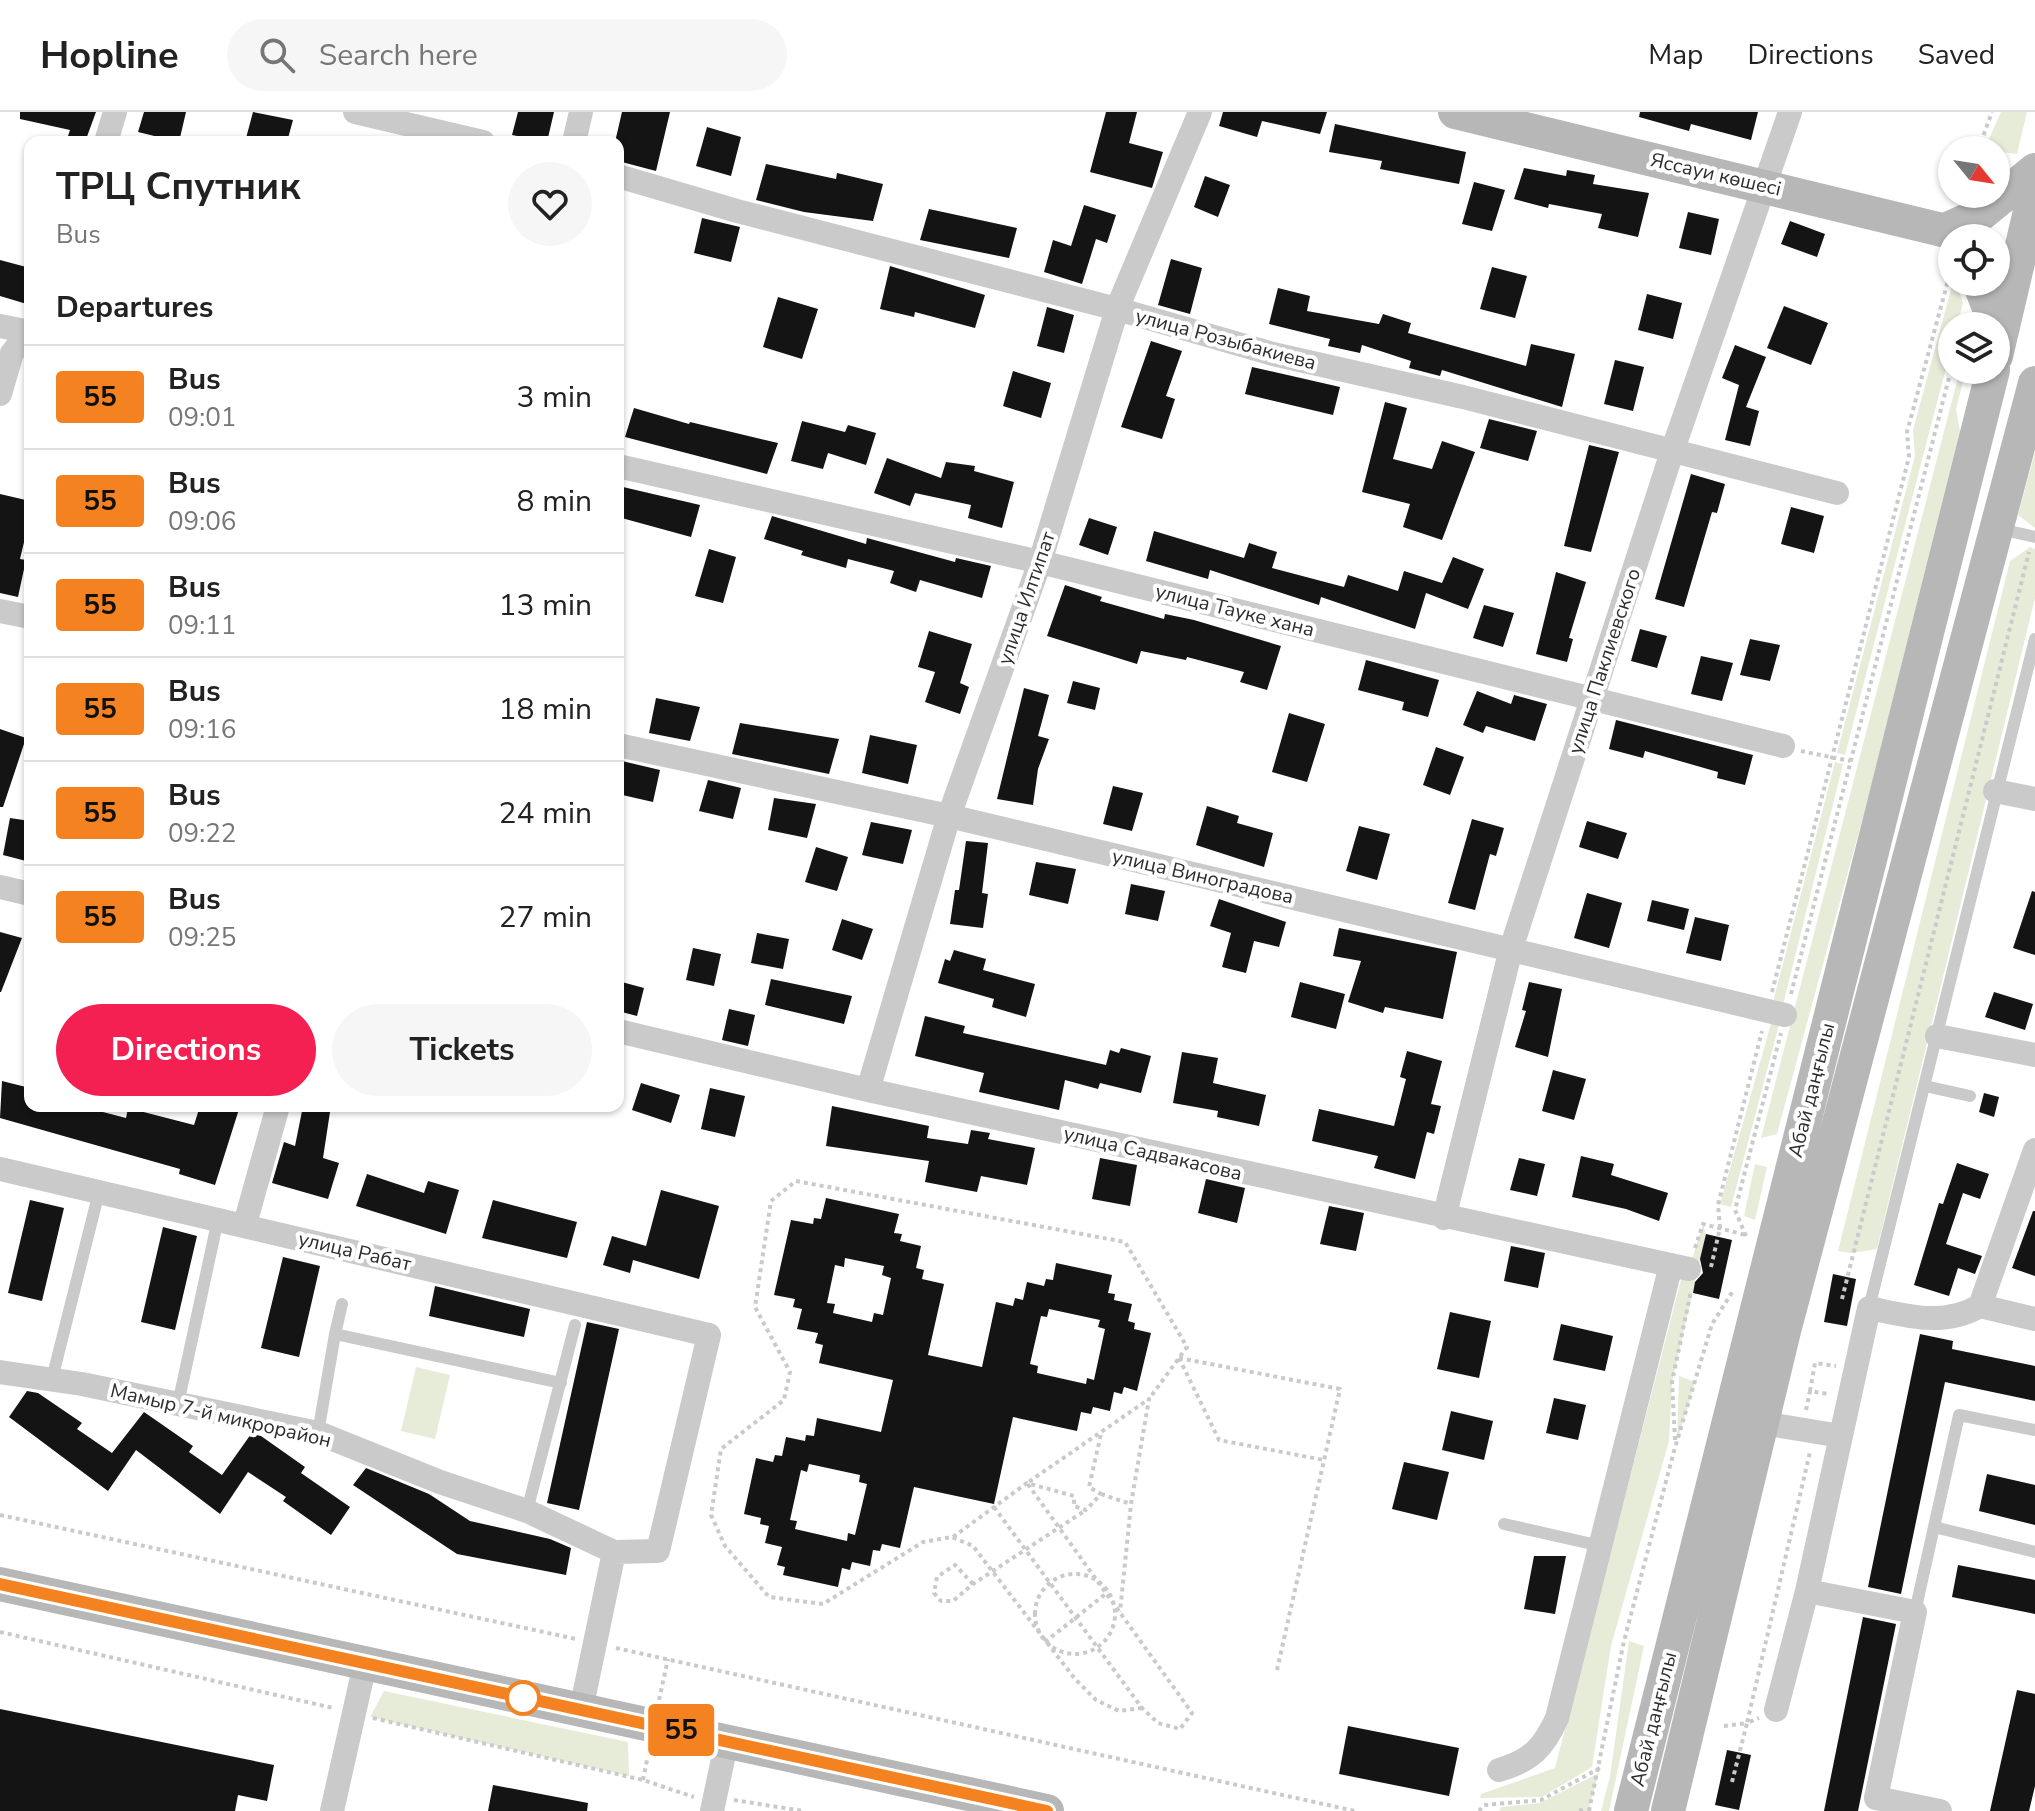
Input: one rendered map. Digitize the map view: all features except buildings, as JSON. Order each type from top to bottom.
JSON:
[{"type":"main road","name":"Яссауи көшесі","points":[[1455,112],[1765,185],[1938,231]]},
{"type":"main road","points":[[1970,224],[2035,170]]},
{"type":"main road","name":"Абай даңғылы","points":[[2003,312],[2017,248],[2035,190]]},
{"type":"main road","name":"Абай даңғылы","points":[[1668,1811],[1762,1423],[2035,383]]},
{"type":"main road","name":"Абай даңғылы","points":[[1631,1811],[1986,384]]},
{"type":"main road","points":[[0,1584],[1045,1811]]},
{"type":"street","points":[[108,136],[115,112]]},
{"type":"street","points":[[355,112],[457,136]]},
{"type":"street","points":[[575,136],[581,112]]},
{"type":"street","name":"улица Илтипат","points":[[868,1090],[949,816],[1040,562],[1117,309],[1200,112]]},
{"type":"street","name":"улица Паклиевского","points":[[1444,1218],[1511,949],[1672,452],[1790,112]]},
{"type":"street","name":"улица Розыбакиева","points":[[624,178],[737,211],[1117,309],[1273,354],[1463,397],[1837,493]]},
{"type":"street","points":[[0,326],[24,331]]},
{"type":"street","points":[[0,394],[12,353],[24,339]]},
{"type":"street","name":"улица Тауке хана","points":[[624,467],[1040,562],[1783,746]]},
{"type":"street","points":[[0,611],[24,616]]},
{"type":"street","name":"улица Виноградова","points":[[624,746],[949,816],[1776,1013]]},
{"type":"street","points":[[1995,791],[2035,799]]},
{"type":"street","points":[[0,887],[24,893]]},
{"type":"street","name":"улица Садвакасова","points":[[624,1032],[1444,1218],[1690,1267]]},
{"type":"street","points":[[1937,1036],[2035,1055]]},
{"type":"street","points":[[245,1224],[276,1112]]},
{"type":"street","points":[[1776,1710],[1807,1591],[1869,1308],[1933,1321],[1962,1316],[1980,1306],[2035,1150]]},
{"type":"street","name":"улица Рабат","points":[[0,1169],[709,1335],[658,1551],[614,1552]]},
{"type":"street","points":[[1499,1770],[1522,1764],[1536,1753],[1553,1728],[1601,1546],[1690,1267]]},
{"type":"street","points":[[1980,1306],[2035,1319]]},
{"type":"street","name":"Мамыр 7-й микрорайон","points":[[0,1372],[52,1379],[318,1433],[440,1482],[527,1511],[614,1552]]},
{"type":"street","points":[[1762,1423],[1841,1436]]},
{"type":"street","points":[[581,1710],[614,1552]]},
{"type":"street","points":[[1807,1591],[1915,1612],[1876,1798],[1940,1811]]},
{"type":"street","points":[[332,1811],[365,1664]]},
{"type":"street","points":[[713,1805],[727,1740]]},
{"type":"lane","points":[[1997,528],[2034,536]]},
{"type":"lane","points":[[1869,1308],[2035,639]]},
{"type":"lane","points":[[1925,1086],[1970,1096]]},
{"type":"lane","points":[[52,1379],[99,1192]]},
{"type":"lane","points":[[178,1404],[218,1219]]},
{"type":"lane","points":[[318,1433],[342,1304]]},
{"type":"lane","points":[[527,1511],[575,1325]]},
{"type":"lane","points":[[335,1334],[561,1383]]},
{"type":"lane","points":[[1915,1612],[1959,1415],[2035,1430]]},
{"type":"lane","points":[[1504,1524],[1601,1546]]},
{"type":"lane","points":[[1934,1527],[2035,1552]]},
{"type":"path","points":[[1983,136],[1992,112]]},
{"type":"path","points":[[1743,1249],[1746,1235],[1735,1210],[1776,1013],[1832,757],[1909,457],[1907,432],[1944,296]]},
{"type":"path","points":[[1690,1267],[1720,1228],[1718,1205],[1850,761],[1947,384]]},
{"type":"path","points":[[1842,1299],[2034,536]]},
{"type":"path","points":[[1783,746],[1850,761]]},
{"type":"path","points":[[796,1181],[1125,1242],[1187,1347],[1179,1358],[1149,1399],[952,1537],[923,1542],[823,1604],[769,1597],[725,1546],[711,1515],[721,1449],[784,1400],[790,1372],[755,1307],[771,1201],[796,1181]]},
{"type":"path","points":[[1690,1267],[1703,1224],[1746,1235]]},
{"type":"path","points":[[1676,1447],[1672,1382],[1695,1271],[1690,1267]]},
{"type":"path","points":[[1584,1811],[1600,1768],[1624,1641],[1699,1362],[1712,1324],[1733,1291],[1736,1277]]},
{"type":"path","points":[[1810,1391],[1815,1363],[1839,1367],[1861,1339]]},
{"type":"path","points":[[1179,1358],[1340,1389],[1277,1670]]},
{"type":"path","points":[[1179,1358],[1219,1440],[1324,1460]]},
{"type":"path","points":[[1120,1612],[1131,1504],[1149,1399]]},
{"type":"path","points":[[1101,1432],[1089,1487],[1131,1504]]},
{"type":"path","points":[[1732,1782],[1814,1432]]},
{"type":"path","points":[[994,1507],[1142,1708],[1158,1723],[1180,1729],[1192,1713],[1027,1483]]},
{"type":"path","points":[[1027,1483],[1074,1496],[1074,1506],[1086,1510]]},
{"type":"path","points":[[973,1584],[955,1565],[937,1577],[934,1593],[941,1601],[953,1601],[992,1571],[1086,1510],[1101,1494]]},
{"type":"path","points":[[0,1515],[1355,1811]]},
{"type":"path","points":[[952,1537],[973,1546],[1045,1642],[1096,1700],[1119,1711],[1142,1708]]},
{"type":"path","points":[[1081,1575],[1101,1584],[1108,1592],[1115,1616],[1106,1639],[1097,1647],[1087,1652],[1065,1653],[1045,1642],[1035,1618],[1041,1593],[1050,1583],[1059,1578],[1081,1575]]},
{"type":"path","points":[[1045,1642],[1108,1592]]},
{"type":"path","points":[[0,1632],[643,1780],[713,1805],[754,1800],[803,1811]]},
{"type":"path","points":[[657,1708],[668,1659]]},
{"type":"path","points":[[1724,1726],[1747,1723],[1776,1710]]},
{"type":"path","points":[[643,1780],[649,1748]]},
{"type":"path","points":[[1479,1811],[1484,1805],[1541,1800],[1600,1768]]},
{"type":"green space","points":[[2001,112],[2027,112],[2017,154],[2010,153],[2010,136],[1990,136]]},
{"type":"green space","points":[[1949,296],[1961,296],[1961,312],[1945,312]]},
{"type":"green space","points":[[1938,338],[1938,384],[1942,384],[1845,755],[1837,753],[1915,456],[1913,430]]},
{"type":"green space","points":[[1956,384],[1962,384],[1956,409],[1963,448],[1777,1134],[1761,1138]]},
{"type":"green space","points":[[2035,452],[2035,528],[2018,515]]},
{"type":"green space","points":[[2030,547],[2035,549],[2035,598],[1877,1249],[1852,1253],[1838,1251],[2010,561]]},
{"type":"green space","points":[[1835,762],[1843,764],[1782,1009],[1772,1006]]},
{"type":"green space","points":[[1772,1020],[1780,1021],[1731,1207],[1720,1204]]},
{"type":"green space","points":[[1755,1164],[1767,1167],[1755,1220],[1744,1216]]},
{"type":"green space","points":[[1703,1224],[1706,1234],[1672,1382],[1669,1441],[1611,1646],[1592,1767],[1542,1797],[1480,1798],[1481,1794],[1555,1768],[1684,1268],[1689,1269]]},
{"type":"green space","points":[[416,1367],[450,1375],[435,1439],[401,1431]]},
{"type":"green space","points":[[1679,1376],[1695,1382],[1677,1442]]},
{"type":"green space","points":[[1629,1641],[1644,1646],[1609,1811],[1601,1811],[1610,1776]]},
{"type":"green space","points":[[384,1691],[628,1742],[629,1776],[370,1717]]},
{"type":"green space","points":[[1599,1773],[1588,1811],[1499,1811],[1501,1807],[1540,1803]]},
{"type":"bus line","name":"55","points":[[0,1584],[1047,1811]]}]
